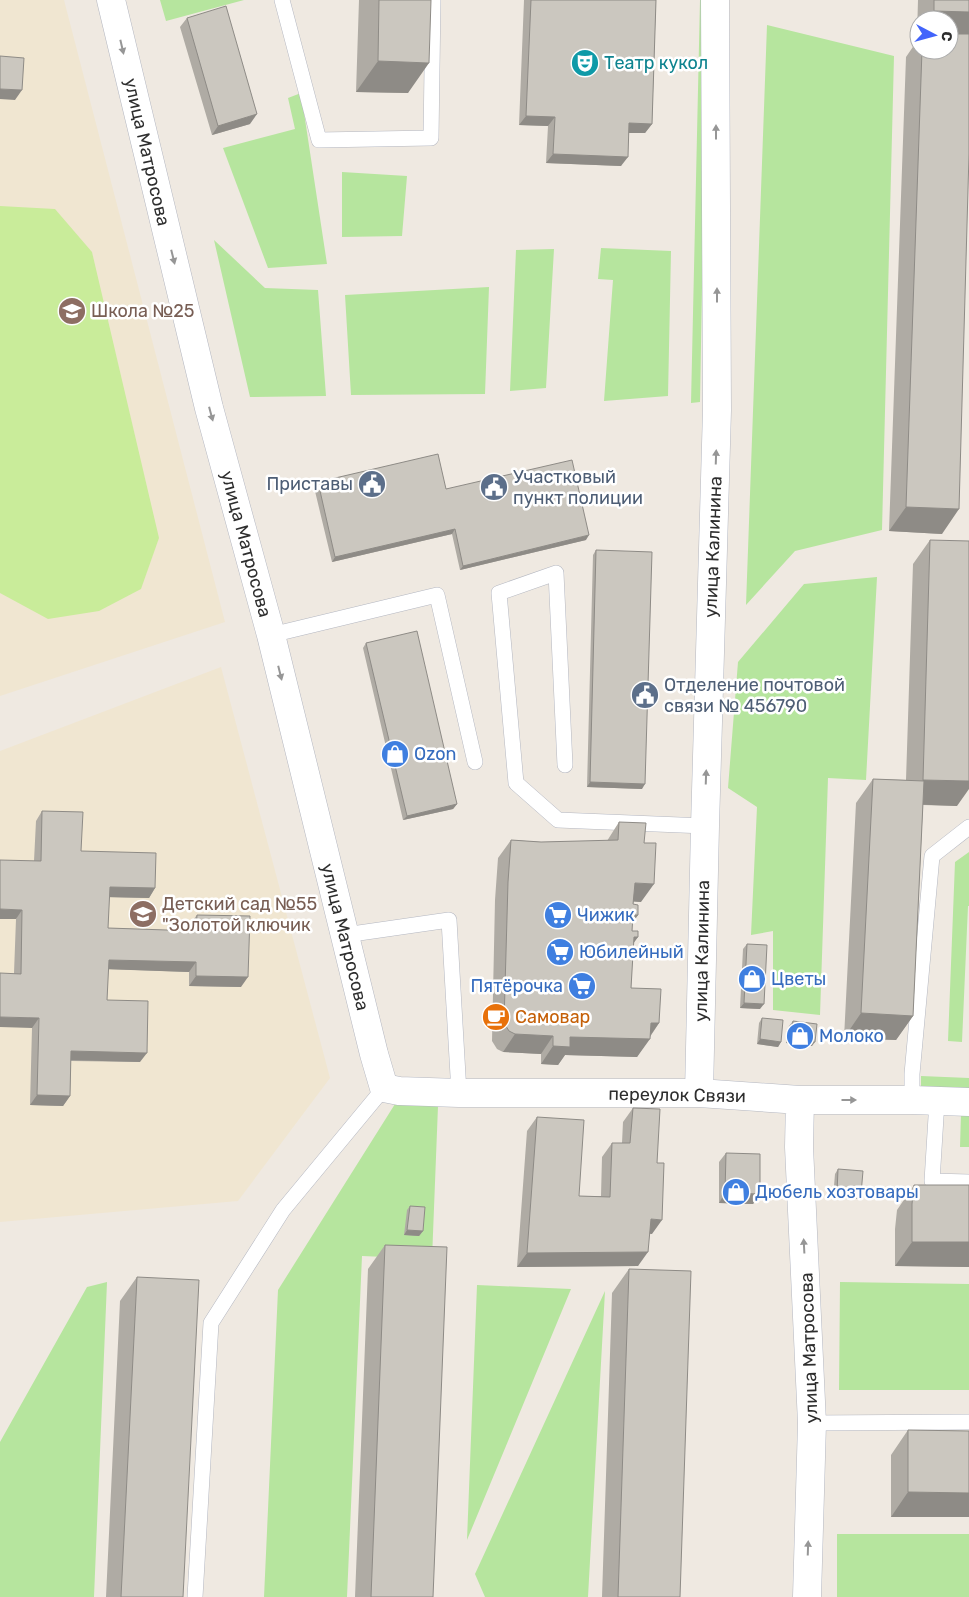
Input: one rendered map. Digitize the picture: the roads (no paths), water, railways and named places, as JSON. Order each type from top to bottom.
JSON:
[{"type":"street","name":"улица Матросова","points":[[111,0],[209,408],[271,635],[384,1088]]},
{"type":"street","name":"улица Калинина","points":[[699,1093],[717,410],[715,0]]},
{"type":"street","name":"переулок Связи","points":[[384,1088],[399,1091],[459,1093],[699,1093],[800,1100],[969,1102]]},
{"type":"street","name":"улица Матросова","points":[[800,1100],[799,1147],[812,1423],[807,1597]]},
{"type":"lane","points":[[282,0],[320,140],[431,138],[433,0]]},
{"type":"lane","points":[[564,765],[556,573],[499,592],[516,783],[558,820],[705,826]]},
{"type":"lane","points":[[271,635],[436,595],[475,762]]},
{"type":"lane","points":[[969,827],[932,856],[912,1074],[924,1100],[932,1181],[969,1182]]},
{"type":"lane","points":[[345,935],[449,920],[459,1093]]},
{"type":"lane","points":[[195,1597],[211,1323],[283,1210],[384,1088]]},
{"type":"lane","points":[[812,1423],[969,1422]]},
{"type":"place","name":"Театр кукол","points":[[585,63]]},
{"type":"place","name":"Школа №25","points":[[72,311]]},
{"type":"place","name":"Приставы","points":[[372,484]]},
{"type":"place","name":"Участковый пункт полиции","points":[[494,487]]},
{"type":"place","name":"Отделение почтовой связи № 456790","points":[[645,695]]},
{"type":"place","name":"Ozon","points":[[395,754]]},
{"type":"place","name":"Детский сад №55 \"Золотой ключик","points":[[143,914]]},
{"type":"place","name":"Чижик","points":[[558,915]]},
{"type":"place","name":"Юбилейный","points":[[560,952]]},
{"type":"place","name":"Цветы","points":[[752,979]]},
{"type":"place","name":"Пятёрочка","points":[[582,986]]},
{"type":"place","name":"Самовар","points":[[496,1017]]},
{"type":"place","name":"Молоко","points":[[800,1036]]},
{"type":"place","name":"Дюбель хозтовары","points":[[736,1192]]}]
